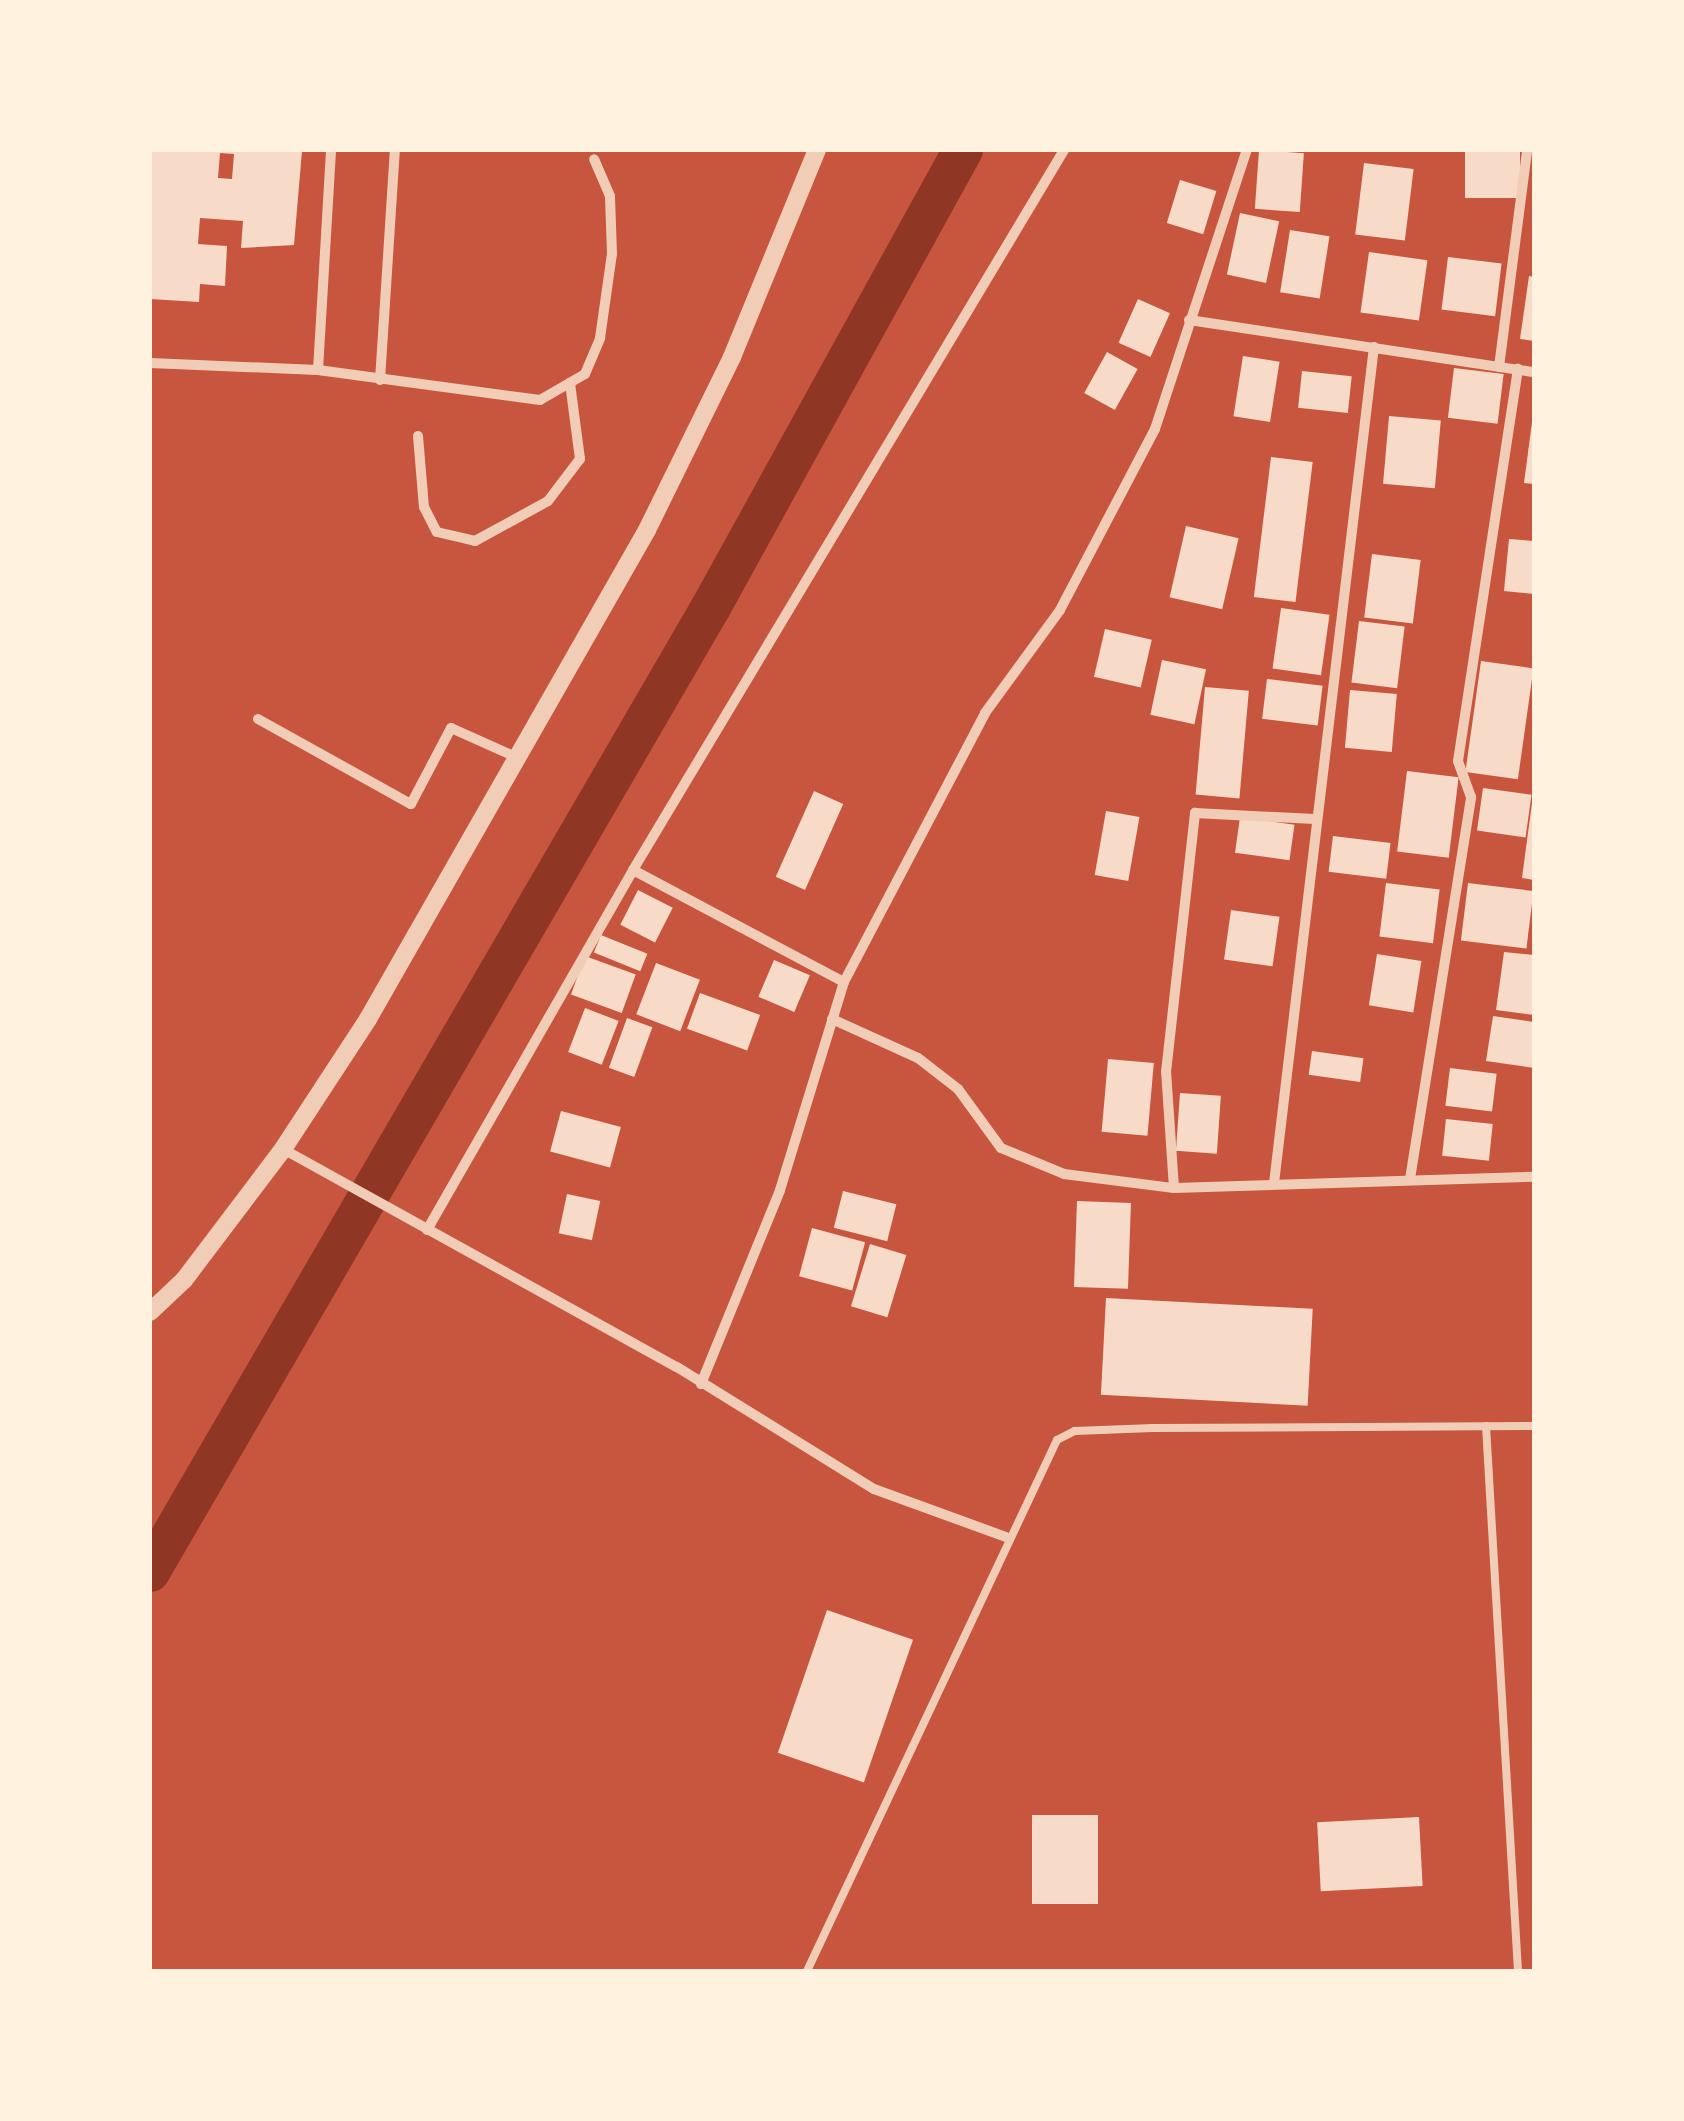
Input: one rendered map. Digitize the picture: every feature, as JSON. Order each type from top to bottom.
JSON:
[{"type":"street","points":[[318,370],[331,150]]},
{"type":"street","points":[[150,1312],[184,1280],[283,1149],[368,1019],[518,758],[647,530],[732,358],[817,150]]},
{"type":"street","points":[[428,1230],[633,870],[1064,150]]},
{"type":"street","points":[[701,1384],[754,1262],[844,982],[985,713],[1060,610],[1155,429],[1247,150]]},
{"type":"street","points":[[1499,366],[1528,150]]},
{"type":"street","points":[[380,380],[395,152]]},
{"type":"street","points":[[150,363],[318,370],[540,400],[585,374],[600,338],[612,254],[610,196],[594,159]]},
{"type":"street","points":[[1189,320],[1534,372]]},
{"type":"street","points":[[1274,1183],[1374,347]]},
{"type":"street","points":[[1410,1178],[1472,797],[1458,761],[1518,369]]},
{"type":"street","points":[[418,436],[424,507],[438,532],[475,541],[548,502],[580,459],[570,383]]},
{"type":"street","points":[[258,719],[411,804],[450,728],[518,758]]},
{"type":"street","points":[[1174,1188],[1166,1072],[1195,813],[1315,819]]},
{"type":"street","points":[[633,870],[844,982]]},
{"type":"street","points":[[832,1019],[918,1058],[958,1089],[1001,1148],[1023,1162],[1064,1174],[1174,1188],[1534,1177]]},
{"type":"street","points":[[283,1149],[701,1384],[874,1490],[1006,1537]]},
{"type":"lane","points":[[1486,1426],[1518,1971]]},
{"type":"lane","points":[[808,1971],[1048,1452],[1075,1432],[1534,1426]]},
{"type":"building","points":[[150,150],[302,151],[294,245],[241,248],[243,221],[200,218],[198,244],[227,246],[225,286],[200,284],[199,302],[150,299]],"holes":[[[220,153],[234,154],[232,179],[218,178]]]},
{"type":"building","points":[[1259,150],[1304,153],[1300,212],[1255,209]]},
{"type":"building","points":[[1465,150],[1520,150],[1520,198],[1465,198]]},
{"type":"building","points":[[1364,163],[1414,169],[1405,241],[1355,234]]},
{"type":"building","points":[[1180,180],[1216,191],[1203,234],[1167,223]]},
{"type":"building","points":[[1240,213],[1279,221],[1266,283],[1227,275]]},
{"type":"building","points":[[1290,230],[1330,236],[1320,298],[1280,292]]},
{"type":"building","points":[[1369,252],[1427,260],[1419,321],[1361,312]]},
{"type":"building","points":[[1448,257],[1502,264],[1495,316],[1442,310]]},
{"type":"building","points":[[1529,276],[1534,277],[1534,341],[1520,339]]},
{"type":"building","points":[[1138,299],[1170,313],[1150,357],[1118,343]]},
{"type":"building","points":[[1107,352],[1138,369],[1115,410],[1084,393]]},
{"type":"building","points":[[1243,356],[1280,362],[1270,422],[1233,416]]},
{"type":"building","points":[[1454,368],[1504,374],[1498,424],[1448,418]]},
{"type":"building","points":[[1302,371],[1352,376],[1348,413],[1298,408]]},
{"type":"building","points":[[1389,416],[1441,421],[1435,488],[1383,484]]},
{"type":"building","points":[[1534,423],[1534,484],[1524,483]]},
{"type":"building","points":[[1271,457],[1313,462],[1296,602],[1254,597]]},
{"type":"building","points":[[1186,526],[1239,538],[1222,609],[1170,597]]},
{"type":"building","points":[[1509,539],[1534,541],[1534,594],[1504,591]]},
{"type":"building","points":[[1372,554],[1421,560],[1413,623],[1364,618]]},
{"type":"building","points":[[1281,608],[1330,615],[1321,675],[1273,668]]},
{"type":"building","points":[[1359,621],[1405,627],[1397,688],[1351,683]]},
{"type":"building","points":[[1105,629],[1152,640],[1141,688],[1094,677]]},
{"type":"building","points":[[1162,660],[1206,669],[1194,724],[1150,715]]},
{"type":"building","points":[[1481,661],[1533,668],[1518,779],[1465,772]]},
{"type":"building","points":[[1267,679],[1323,686],[1318,726],[1262,719]]},
{"type":"building","points":[[1205,687],[1249,691],[1239,798],[1196,795]]},
{"type":"building","points":[[1350,690],[1397,694],[1392,752],[1345,748]]},
{"type":"building","points":[[1407,771],[1459,777],[1449,858],[1397,851]]},
{"type":"building","points":[[1483,788],[1532,795],[1526,837],[1477,831]]},
{"type":"building","points":[[814,791],[843,804],[805,890],[776,877]]},
{"type":"building","points":[[1534,803],[1534,880],[1522,878]]},
{"type":"building","points":[[1106,811],[1139,817],[1128,881],[1095,875]]},
{"type":"building","points":[[1240,817],[1294,825],[1289,860],[1235,853]]},
{"type":"building","points":[[1333,836],[1391,843],[1386,879],[1329,872]]},
{"type":"building","points":[[1386,883],[1440,890],[1433,943],[1379,937]]},
{"type":"building","points":[[1468,883],[1534,891],[1526,949],[1461,941]]},
{"type":"building","points":[[638,890],[673,908],[655,942],[620,925]]},
{"type":"building","points":[[1231,910],[1280,917],[1273,966],[1224,960]]},
{"type":"building","points":[[601,935],[647,954],[640,971],[594,953]]},
{"type":"building","points":[[1504,952],[1534,955],[1534,1015],[1496,1010]]},
{"type":"building","points":[[1377,954],[1421,961],[1413,1012],[1369,1005]]},
{"type":"building","points":[[585,956],[636,974],[622,1013],[571,995]]},
{"type":"building","points":[[774,960],[810,975],[794,1012],[758,997]]},
{"type":"building","points":[[656,963],[700,980],[680,1031],[636,1014]]},
{"type":"building","points":[[700,993],[760,1015],[747,1051],[687,1029]]},
{"type":"building","points":[[585,1008],[619,1021],[602,1065],[568,1052]]},
{"type":"building","points":[[1493,1016],[1534,1022],[1534,1068],[1486,1061]]},
{"type":"building","points":[[627,1018],[652,1027],[634,1077],[609,1068]]},
{"type":"building","points":[[1312,1051],[1363,1058],[1360,1082],[1309,1075]]},
{"type":"building","points":[[1108,1059],[1154,1063],[1147,1136],[1102,1132]]},
{"type":"building","points":[[1450,1068],[1497,1074],[1492,1111],[1445,1106]]},
{"type":"building","points":[[1180,1093],[1221,1096],[1217,1154],[1176,1151]]},
{"type":"building","points":[[561,1111],[621,1127],[610,1168],[550,1152]]},
{"type":"building","points":[[1446,1119],[1493,1124],[1489,1161],[1442,1156]]},
{"type":"building","points":[[843,1191],[896,1204],[887,1241],[834,1228]]},
{"type":"building","points":[[567,1194],[600,1201],[592,1240],[559,1233]]},
{"type":"building","points":[[1077,1201],[1131,1203],[1128,1289],[1074,1287]]},
{"type":"building","points":[[812,1228],[865,1242],[852,1291],[799,1276]]},
{"type":"building","points":[[870,1244],[906,1255],[887,1317],[851,1306]]},
{"type":"building","points":[[1106,1298],[1313,1309],[1308,1406],[1101,1395]]},
{"type":"building","points":[[827,1610],[913,1640],[864,1782],[778,1753]]},
{"type":"building","points":[[1032,1815],[1098,1815],[1098,1904],[1032,1904]]},
{"type":"building","points":[[1419,1817],[1423,1886],[1321,1891],[1317,1822]]},
{"type":"waterway","points":[[150,1572],[711,607],[963,150]]}]
